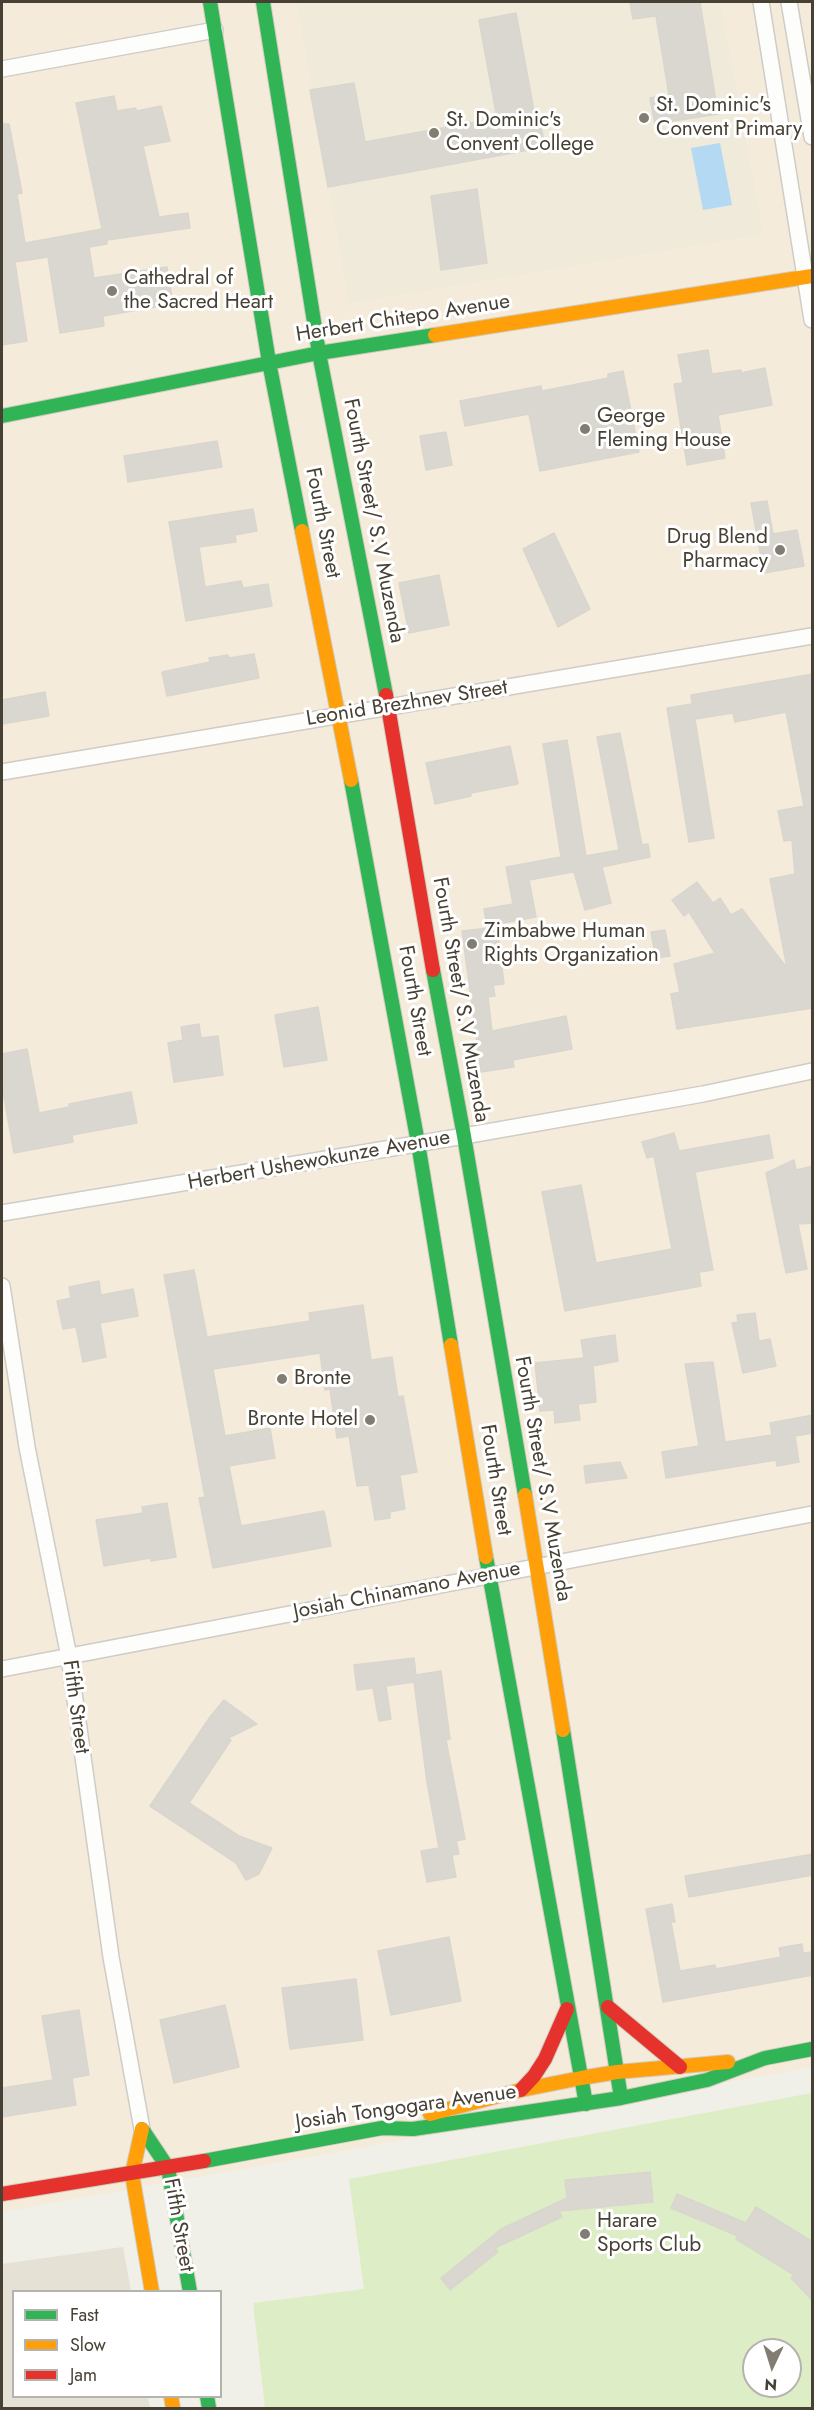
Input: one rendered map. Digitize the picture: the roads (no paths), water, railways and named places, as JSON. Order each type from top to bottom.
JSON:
[{"type":"main road","name":"Fourth Street","points":[[210,2],[269,362],[418,1143],[489,1575],[586,2104]]},
{"type":"main road","name":"Fourth Street/ S.V Muzenda","points":[[262,2],[319,353],[388,707],[423,916],[464,1136],[608,2007]]},
{"type":"main road","name":"Herbert Chitepo Avenue","points":[[2,416],[319,353],[809,277]]},
{"type":"main road","points":[[608,2007],[680,2067]]},
{"type":"main road","points":[[608,2007],[621,2098]]},
{"type":"main road","points":[[520,2090],[545,2060],[567,2009]]},
{"type":"main road","name":"Josiah Tongogara Avenue","points":[[2,2194],[168,2168],[382,2128],[413,2129],[621,2098],[707,2080],[765,2058],[813,2049]]},
{"type":"main road","points":[[382,2128],[409,2118],[520,2090],[581,2078],[617,2072],[765,2058]]},
{"type":"main road","name":"Fifth Street","points":[[142,2129],[168,2168],[190,2290]]},
{"type":"main road","name":"Fifth Street","points":[[142,2129],[132,2174],[152,2290]]},
{"type":"street","points":[[760,2],[809,277],[813,320]]},
{"type":"street","points":[[789,2],[809,93],[813,137]]},
{"type":"street","points":[[2,69],[215,30]]},
{"type":"street","name":"Leonid Brezhnev Street","points":[[2,772],[813,636]]},
{"type":"street","name":"Herbert Ushewokunze Avenue","points":[[2,1214],[703,1094],[813,1071]]},
{"type":"street","name":"Fifth Street","points":[[2,1286],[27,1447],[69,1657],[111,1957],[142,2129]]},
{"type":"street","name":"Josiah Chinamano Avenue","points":[[2,1669],[813,1514]]},
{"type":"water","points":[[720,143],[732,205],[703,210],[691,148]]},
{"type":"place","name":"St. Dominic's Convent Primary","points":[[644,118]]},
{"type":"place","name":"St. Dominic's Convent College","points":[[434,133]]},
{"type":"place","name":"Cathedral of the Sacred Heart","points":[[112,291]]},
{"type":"place","name":"George Fleming House","points":[[585,429]]},
{"type":"place","name":"Drug Blend Pharmacy","points":[[780,550]]},
{"type":"place","name":"Zimbabwe Human Rights Organization","points":[[472,944]]},
{"type":"place","name":"Bronte","points":[[282,1379]]},
{"type":"place","name":"Bronte Hotel","points":[[370,1420]]},
{"type":"place","name":"Harare Sports Club","points":[[585,2234]]}]
